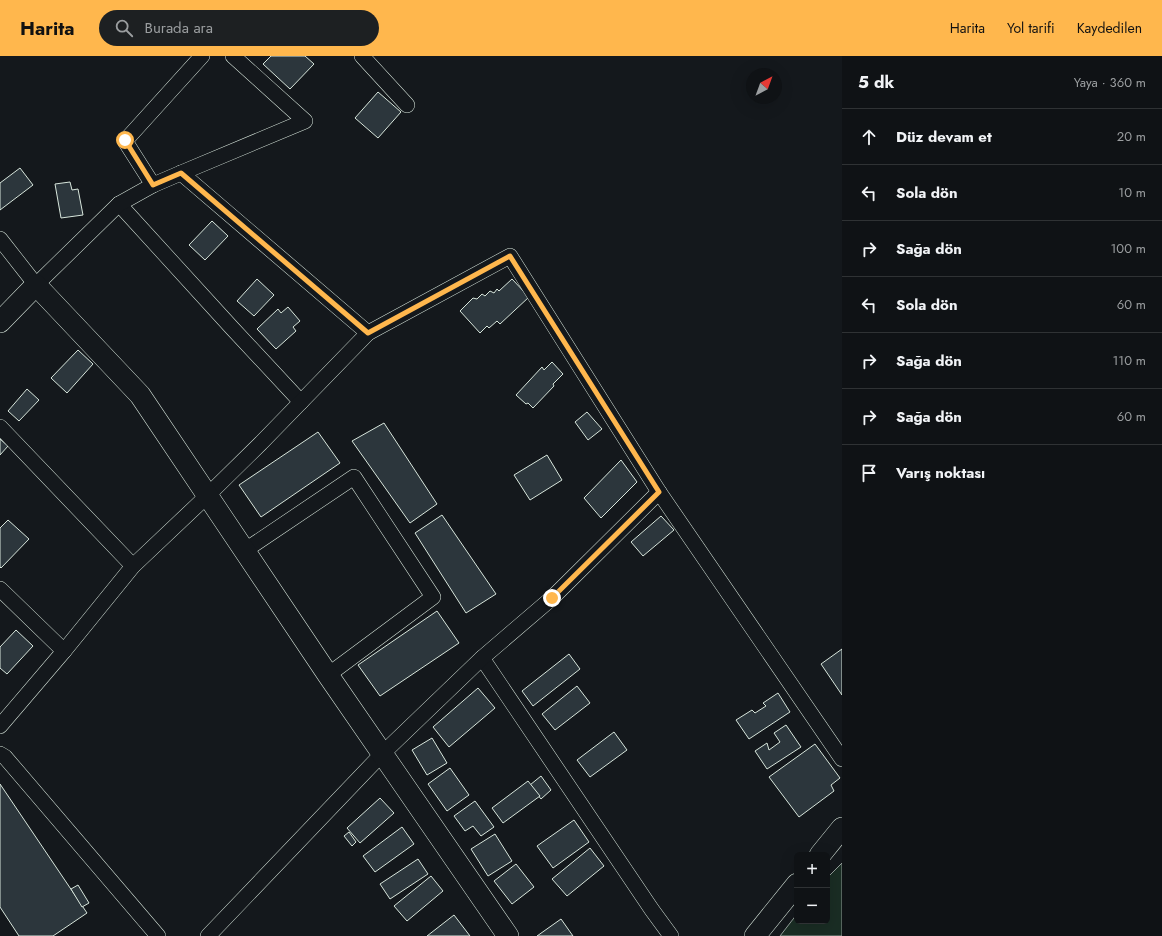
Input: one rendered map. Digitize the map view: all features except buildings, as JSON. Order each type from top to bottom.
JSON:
[{"type":"street","points":[[153,185],[125,140],[202,56]]},
{"type":"street","points":[[0,322],[119,204],[153,185],[305,121],[233,56]]},
{"type":"street","points":[[362,56],[407,105]]},
{"type":"street","points":[[181,173],[368,333]]},
{"type":"street","points":[[119,204],[301,402]]},
{"type":"street","points":[[0,239],[36,285],[140,395],[328,675],[508,936]]},
{"type":"street","points":[[0,726],[64,652],[133,566],[261,443],[368,333],[510,256],[659,492],[842,759]]},
{"type":"street","points":[[0,427],[133,566]]},
{"type":"street","points":[[244,551],[354,476],[433,597],[328,675]]},
{"type":"street","points":[[208,936],[382,754],[482,658],[552,598],[659,492]]},
{"type":"street","points":[[0,589],[64,652]]},
{"type":"street","points":[[482,658],[647,904],[671,936]]},
{"type":"street","points":[[0,754],[5,757],[158,936]]},
{"type":"street","points":[[822,852],[842,828]]},
{"type":"street","points":[[755,936],[794,888]]},
{"type":"green space","points":[[842,863],[842,936],[780,936],[794,918],[794,924],[830,924],[830,875]]},
{"type":"route","points":[[125,140],[153,185],[181,173],[368,333],[510,256],[659,492],[552,598]]}]
